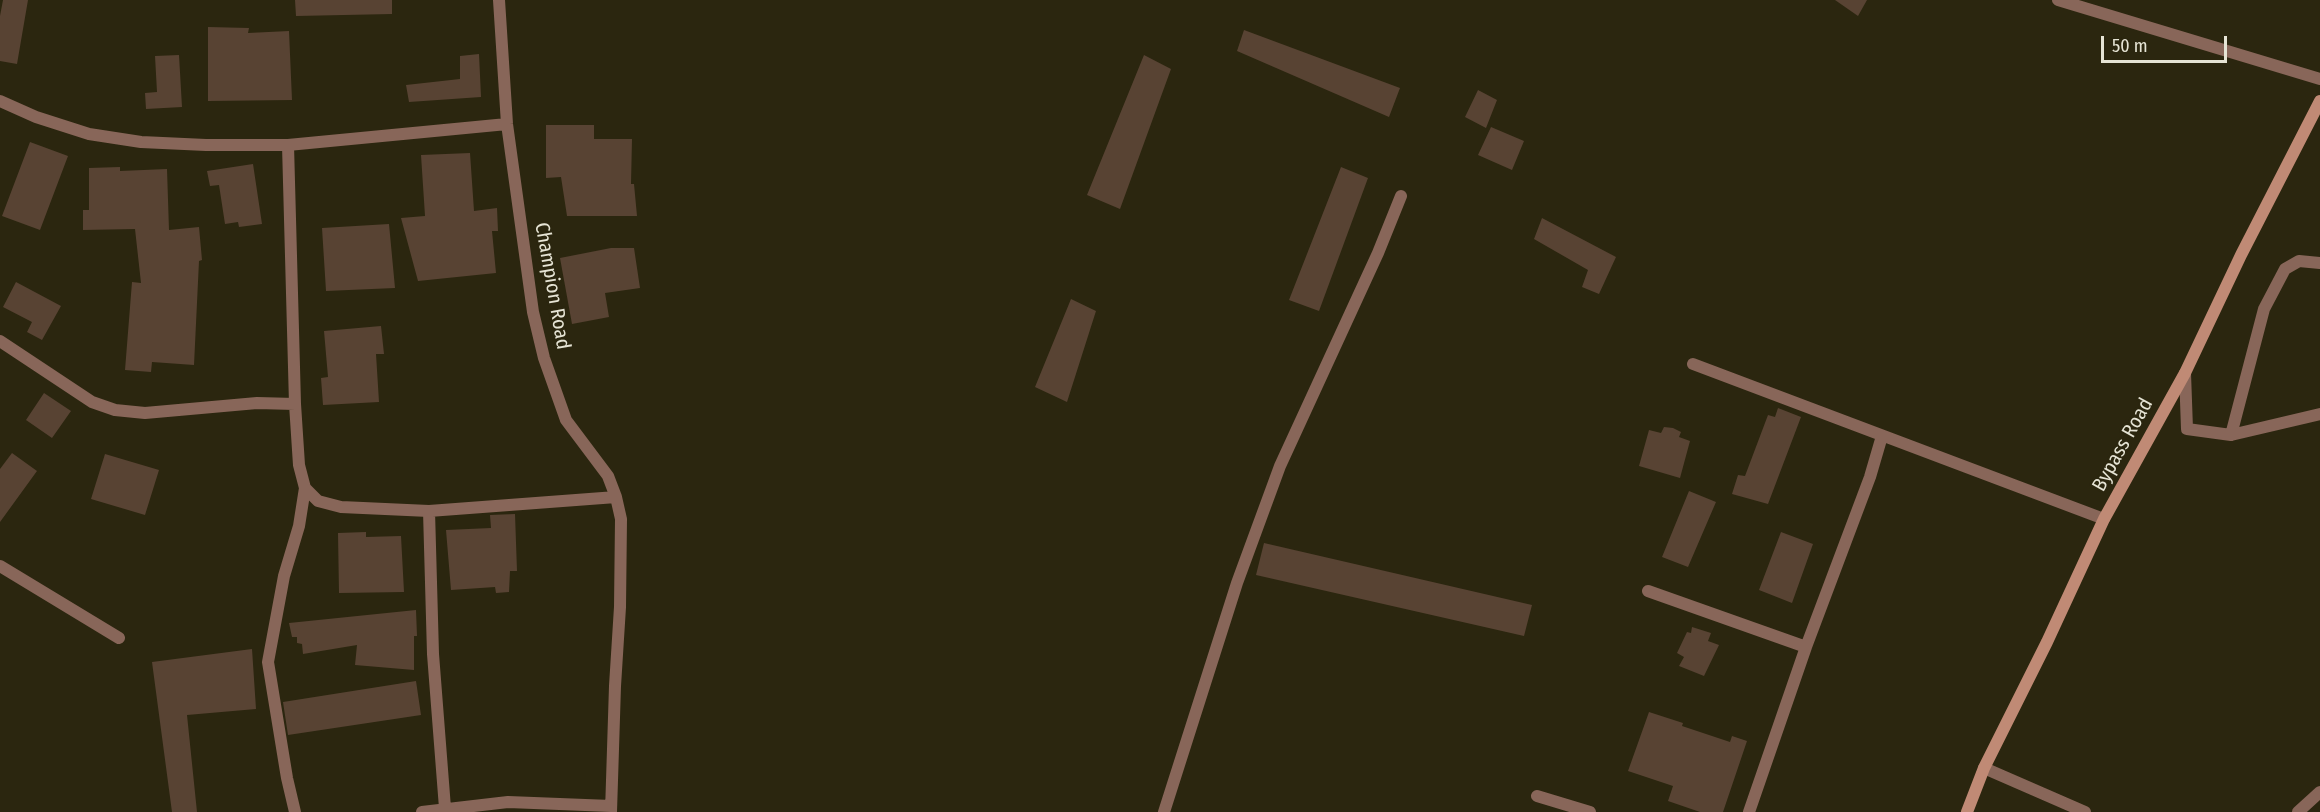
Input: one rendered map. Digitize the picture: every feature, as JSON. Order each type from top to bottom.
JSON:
[{"type":"street","name":"Champion Road","points":[[499,0],[507,124],[533,312],[544,358],[566,420],[608,476],[621,519],[620,607],[611,809]]},
{"type":"street","points":[[2064,1],[2320,80]]},
{"type":"street","name":"Bypass Road","points":[[1967,812],[1984,768],[2047,642],[2104,519],[2185,373],[2241,255],[2320,100]]},
{"type":"street","points":[[0,101],[36,117],[89,134],[141,142],[206,146],[288,145],[507,124]]},
{"type":"street","points":[[288,145],[299,465],[305,488],[299,526],[284,576],[268,662],[287,778],[295,812]]},
{"type":"street","points":[[1164,812],[1238,583],[1280,466],[1373,264],[1401,196]]},
{"type":"street","points":[[2231,435],[2264,309],[2285,269],[2299,261],[2320,263]]},
{"type":"street","points":[[0,341],[92,402],[115,410],[145,413],[257,403],[296,404]]},
{"type":"street","points":[[1693,364],[2104,519]]},
{"type":"street","points":[[2185,373],[2187,429],[2231,435],[2320,414]]},
{"type":"street","points":[[1749,812],[1806,647],[1844,551],[1882,436]]},
{"type":"street","points":[[305,488],[318,501],[341,507],[429,511],[616,497]]},
{"type":"street","points":[[429,511],[433,654],[445,808]]},
{"type":"street","points":[[0,566],[119,638]]},
{"type":"street","points":[[1648,591],[1806,647]]},
{"type":"street","points":[[1984,768],[2085,812]]},
{"type":"street","points":[[2298,812],[2320,792]]},
{"type":"street","points":[[1537,796],[1590,812]]},
{"type":"street","points":[[422,812],[508,802],[611,809]]},
{"type":"building","points":[[3,0],[28,0],[17,64],[0,61],[0,16]]},
{"type":"building","points":[[295,0],[392,0],[392,14],[296,16]]},
{"type":"building","points":[[1835,0],[1867,0],[1858,16]]},
{"type":"building","points":[[208,27],[249,28],[248,33],[289,31],[292,100],[208,101]]},
{"type":"building","points":[[1244,30],[1400,88],[1389,117],[1237,51]]},
{"type":"building","points":[[479,54],[481,97],[409,102],[406,85],[460,79],[460,56]]},
{"type":"building","points":[[179,55],[182,107],[146,109],[145,93],[157,92],[155,56]]},
{"type":"building","points":[[1144,55],[1171,69],[1120,209],[1087,195]]},
{"type":"building","points":[[1478,90],[1497,100],[1486,128],[1465,117]]},
{"type":"building","points":[[546,125],[594,125],[594,139],[632,139],[631,184],[634,184],[637,216],[567,216],[561,177],[546,178]]},
{"type":"building","points":[[1491,127],[1524,141],[1512,170],[1478,155]]},
{"type":"building","points":[[30,142],[68,156],[40,230],[2,216]]},
{"type":"building","points":[[470,153],[474,211],[497,208],[498,231],[492,231],[496,273],[418,281],[401,218],[425,216],[421,155]]},
{"type":"building","points":[[253,164],[262,224],[239,227],[238,222],[225,224],[219,185],[210,186],[207,171]]},
{"type":"building","points":[[120,167],[120,171],[167,169],[169,230],[199,227],[202,260],[199,261],[194,365],[152,362],[151,372],[125,370],[132,282],[141,283],[135,229],[83,230],[83,210],[89,210],[89,168]]},
{"type":"building","points":[[1341,167],[1368,178],[1319,311],[1289,300]]},
{"type":"building","points":[[1542,218],[1616,257],[1599,294],[1582,287],[1588,270],[1534,239]]},
{"type":"building","points":[[389,224],[395,288],[326,291],[322,228]]},
{"type":"building","points":[[611,248],[634,248],[640,288],[605,293],[609,317],[572,324],[560,258]]},
{"type":"building","points":[[16,282],[61,306],[42,340],[27,332],[32,322],[3,307]]},
{"type":"building","points":[[1071,299],[1096,311],[1067,402],[1035,387]]},
{"type":"building","points":[[381,326],[384,354],[376,354],[379,402],[323,405],[321,378],[328,377],[324,331]]},
{"type":"building","points":[[44,393],[71,411],[52,438],[26,420]]},
{"type":"building","points":[[1778,408],[1801,417],[1768,504],[1732,494],[1738,475],[1745,476],[1768,415],[1775,417]]},
{"type":"building","points":[[1664,427],[1681,432],[1679,437],[1690,441],[1680,478],[1639,466],[1649,430],[1661,433]]},
{"type":"building","points":[[12,453],[37,471],[0,522],[0,469]]},
{"type":"building","points":[[105,454],[159,470],[145,515],[91,499]]},
{"type":"building","points":[[1689,491],[1716,502],[1688,567],[1662,557]]},
{"type":"building","points":[[515,514],[517,571],[510,571],[509,592],[496,593],[495,587],[451,590],[446,530],[491,528],[490,515]]},
{"type":"building","points":[[366,532],[366,537],[401,536],[404,592],[339,593],[338,533]]},
{"type":"building","points":[[1781,532],[1813,544],[1792,603],[1759,590]]},
{"type":"building","points":[[1264,543],[1532,605],[1524,636],[1256,575]]},
{"type":"building","points":[[416,610],[417,636],[414,636],[414,670],[355,665],[357,645],[303,654],[302,644],[297,643],[297,637],[292,637],[289,623]]},
{"type":"building","points":[[1692,627],[1711,633],[1708,641],[1719,645],[1704,676],[1679,666],[1684,657],[1677,653],[1687,632],[1691,633]]},
{"type":"building","points":[[252,649],[256,709],[187,715],[197,812],[172,812],[152,662]]},
{"type":"building","points":[[416,681],[421,715],[288,735],[283,702]]},
{"type":"building","points":[[1649,712],[1730,742],[1732,736],[1747,741],[1723,812],[1700,812],[1668,801],[1673,786],[1628,771]]}]
